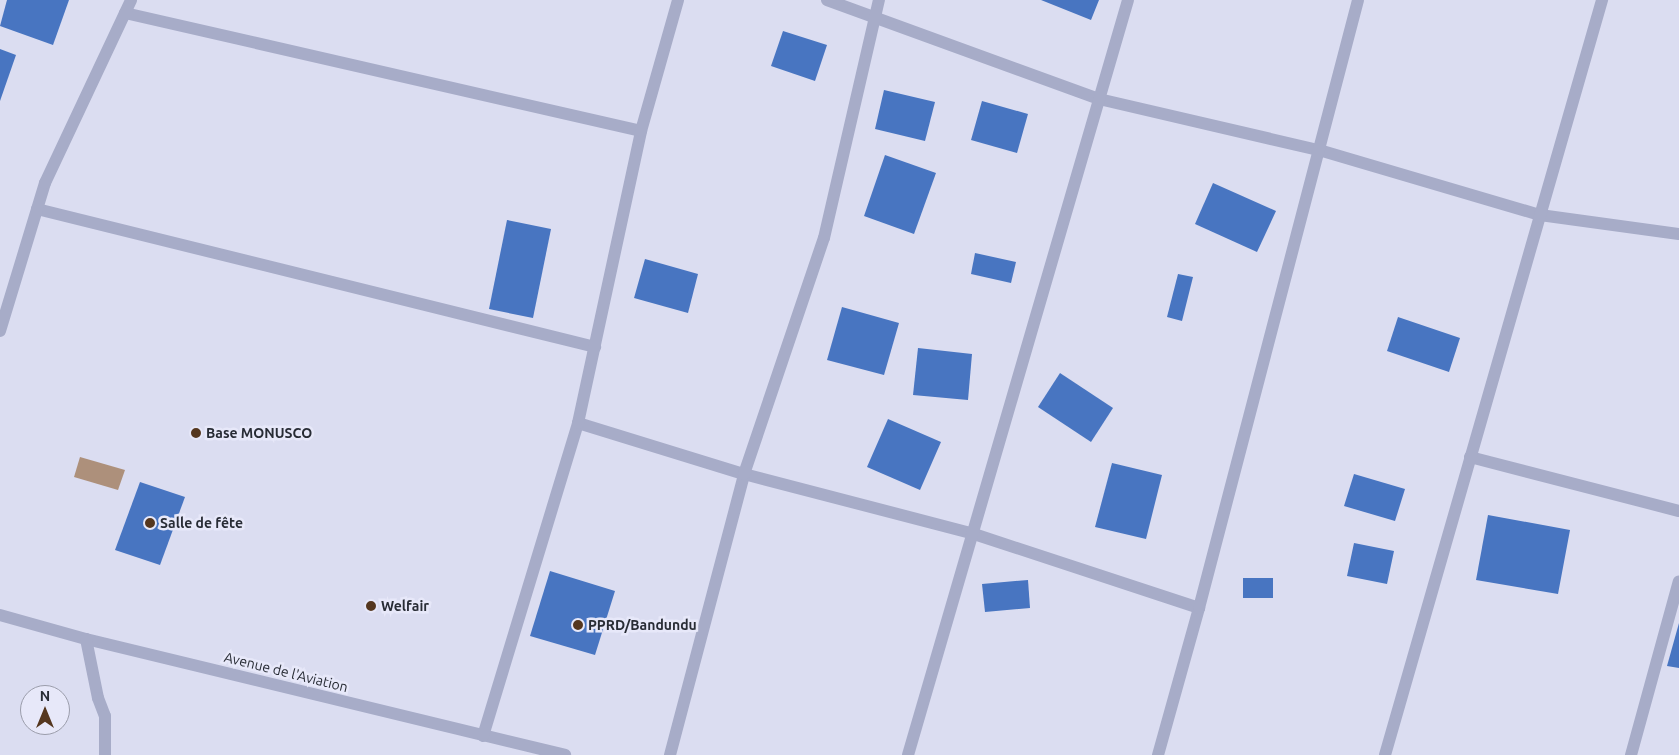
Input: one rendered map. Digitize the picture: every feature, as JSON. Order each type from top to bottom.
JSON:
[{"type":"street","points":[[0,332],[45,183],[131,0]]},
{"type":"street","points":[[483,736],[578,423],[641,131],[678,0]]},
{"type":"street","points":[[827,0],[1099,99],[1318,150],[1540,215],[1679,234]]},
{"type":"street","points":[[670,755],[744,474],[824,238],[879,0]]},
{"type":"street","points":[[908,755],[974,534],[1128,0]]},
{"type":"street","points":[[1158,755],[1199,608],[1358,0]]},
{"type":"street","points":[[1385,755],[1602,0]]},
{"type":"street","points":[[125,14],[641,131]]},
{"type":"street","points":[[37,208],[595,347]]},
{"type":"street","points":[[578,423],[744,474],[974,534],[1199,608]]},
{"type":"street","points":[[1470,457],[1679,511]]},
{"type":"street","points":[[1630,755],[1679,581]]},
{"type":"street","name":"Avenue de l'Aviation","points":[[0,615],[86,639],[565,755]]},
{"type":"street","points":[[86,639],[98,698],[104,716],[105,755]]},
{"type":"shaded area","points":[[80,457],[125,470],[118,490],[74,477]]},
{"type":"building","points":[[7,0],[69,0],[53,45],[0,26]]},
{"type":"building","points":[[1041,0],[1099,0],[1091,20]]},
{"type":"building","points":[[783,31],[827,45],[815,81],[771,66]]},
{"type":"building","points":[[0,49],[16,55],[0,101]]},
{"type":"building","points":[[884,90],[935,102],[925,141],[875,129]]},
{"type":"building","points":[[982,101],[1028,114],[1017,153],[971,140]]},
{"type":"building","points":[[885,155],[936,173],[914,234],[864,216]]},
{"type":"building","points":[[1213,183],[1276,211],[1257,252],[1195,224]]},
{"type":"building","points":[[507,220],[551,229],[533,318],[489,309]]},
{"type":"building","points":[[975,253],[1016,262],[1011,283],[971,274]]},
{"type":"building","points":[[645,259],[698,274],[688,313],[634,298]]},
{"type":"building","points":[[1178,274],[1193,277],[1182,321],[1167,317]]},
{"type":"building","points":[[842,307],[899,323],[884,375],[827,360]]},
{"type":"building","points":[[1398,317],[1460,338],[1449,372],[1387,351]]},
{"type":"building","points":[[918,348],[972,354],[968,400],[913,395]]},
{"type":"building","points":[[1060,373],[1113,408],[1091,442],[1038,407]]},
{"type":"building","points":[[888,419],[941,442],[920,490],[867,467]]},
{"type":"building","points":[[1112,463],[1162,475],[1146,539],[1095,527]]},
{"type":"building","points":[[1354,474],[1405,489],[1395,521],[1344,506]]},
{"type":"building","name":"Salle de fête","points":[[140,482],[185,497],[160,565],[115,550]]},
{"type":"building","points":[[1488,515],[1570,530],[1558,594],[1476,580]]},
{"type":"building","points":[[1354,543],[1394,551],[1387,584],[1347,576]]},
{"type":"building","points":[[550,571],[615,591],[595,655],[530,636]]},
{"type":"building","points":[[1243,578],[1273,578],[1273,598],[1243,598]]},
{"type":"building","points":[[1028,580],[1030,608],[985,612],[982,584]]},
{"type":"building","points":[[1679,623],[1679,668],[1667,666]]},
{"type":"place","name":"Base MONUSCO","points":[[196,433]]},
{"type":"place","name":"Salle de fête","points":[[150,523]]},
{"type":"place","name":"Welfair","points":[[371,606]]},
{"type":"place","name":"PPRD/Bandundu","points":[[578,625]]}]
